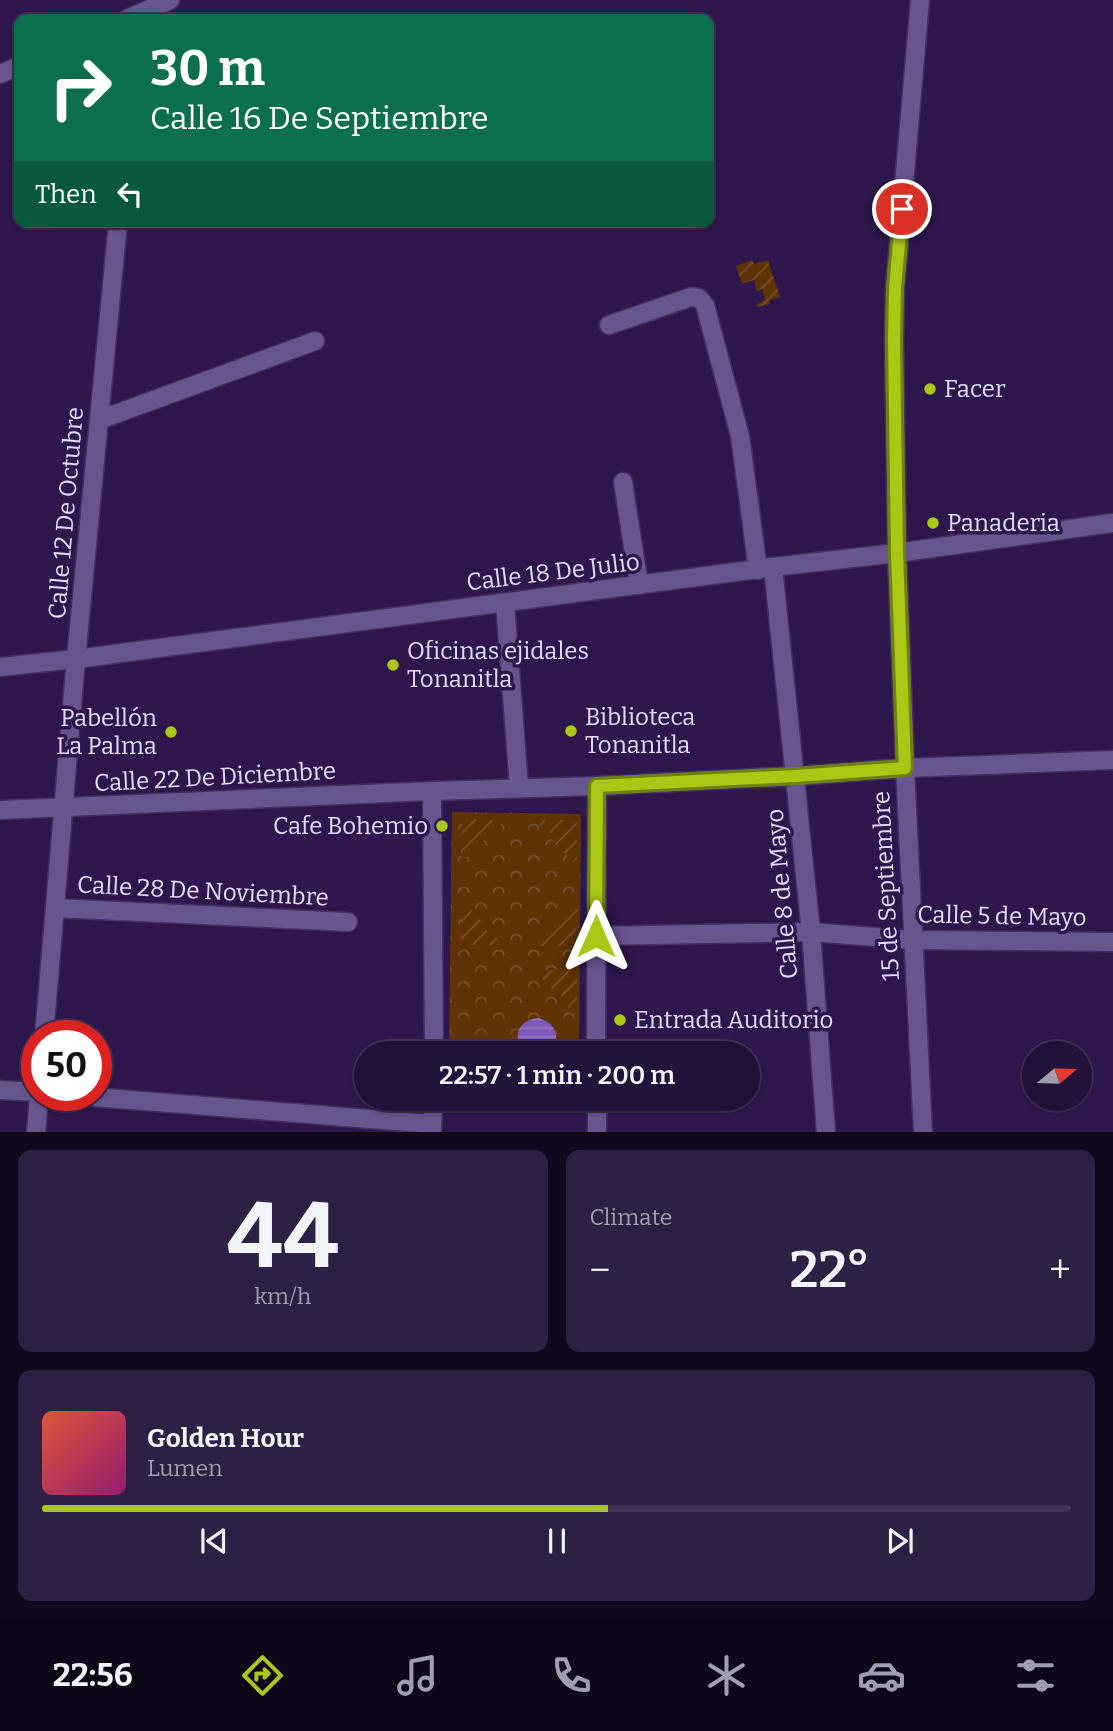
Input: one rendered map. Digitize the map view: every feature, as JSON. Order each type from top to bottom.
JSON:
[{"type":"street","points":[[136,13],[170,0]]},
{"type":"street","name":"15 de Septiembre","points":[[920,0],[895,288],[894,340],[897,553],[923,1132]]},
{"type":"street","name":"Calle 12 De Octubre","points":[[45,1020],[76,659],[117,228]]},
{"type":"street","name":"Calle 8 de Mayo","points":[[610,326],[691,297],[699,298],[705,305],[740,436],[766,569],[796,776],[826,1132]]},
{"type":"street","points":[[99,420],[315,341]]},
{"type":"street","points":[[623,482],[639,585]]},
{"type":"street","name":"Calle 18 De Julio","points":[[0,667],[1113,523]]},
{"type":"street","points":[[505,603],[519,787]]},
{"type":"street","points":[[433,1041],[432,791],[597,786],[905,768],[1113,760]]},
{"type":"street","points":[[596,1041],[597,786]]},
{"type":"street","name":"Calle 22 De Diciembre","points":[[0,810],[432,791]]},
{"type":"street","name":"Calle 28 De Noviembre","points":[[55,908],[348,922]]},
{"type":"street","name":"Calle 5 de Mayo","points":[[596,936],[811,932],[913,940],[1113,942]]},
{"type":"street","points":[[0,1090],[21,1092]]},
{"type":"street","points":[[112,1099],[432,1128]]},
{"type":"street","points":[[36,1132],[37,1111]]},
{"type":"street","points":[[597,1111],[597,1132]]},
{"type":"green space","points":[[752,260],[754,264],[768,260],[780,297],[770,300],[770,304],[758,307],[757,304],[765,300],[762,289],[757,291],[754,280],[742,284],[736,266]]},
{"type":"green space","points":[[452,812],[581,814],[579,1041],[449,1041]]},
{"type":"green space","points":[[462,819],[501,820],[501,826],[474,847],[467,857],[461,857]]},
{"type":"green space","points":[[540,820],[577,820],[577,860],[571,860],[563,851],[565,849],[561,845],[559,847],[551,838],[553,835],[549,832],[547,834],[540,825]]},
{"type":"green space","points":[[461,905],[467,905],[477,920],[479,918],[487,927],[486,930],[499,940],[498,945],[461,945]]},
{"type":"green space","points":[[572,909],[578,909],[577,946],[538,946],[538,940],[546,932],[548,934],[553,930],[551,928],[560,920],[562,922]]},
{"type":"green space","points":[[539,970],[577,970],[577,1010],[570,1010],[549,982],[539,975]]},
{"type":"shaded area","points":[[538,1018],[550,1023],[556,1032],[555,1041],[519,1041],[518,1031],[525,1022]]},
{"type":"place","name":"Facer","points":[[930,389]]},
{"type":"place","name":"Panaderia","points":[[933,523]]},
{"type":"place","name":"Oficinas ejidales Tonanitla","points":[[393,665]]},
{"type":"place","name":"Biblioteca Tonanitla","points":[[571,731]]},
{"type":"place","name":"Pabellón La Palma","points":[[171,732]]},
{"type":"place","name":"Cafe Bohemio","points":[[442,826]]},
{"type":"place","name":"Entrada Auditorio","points":[[620,1020]]},
{"type":"route","points":[[596,936],[597,786],[905,768],[897,553],[894,340],[895,288],[902,209]]}]
